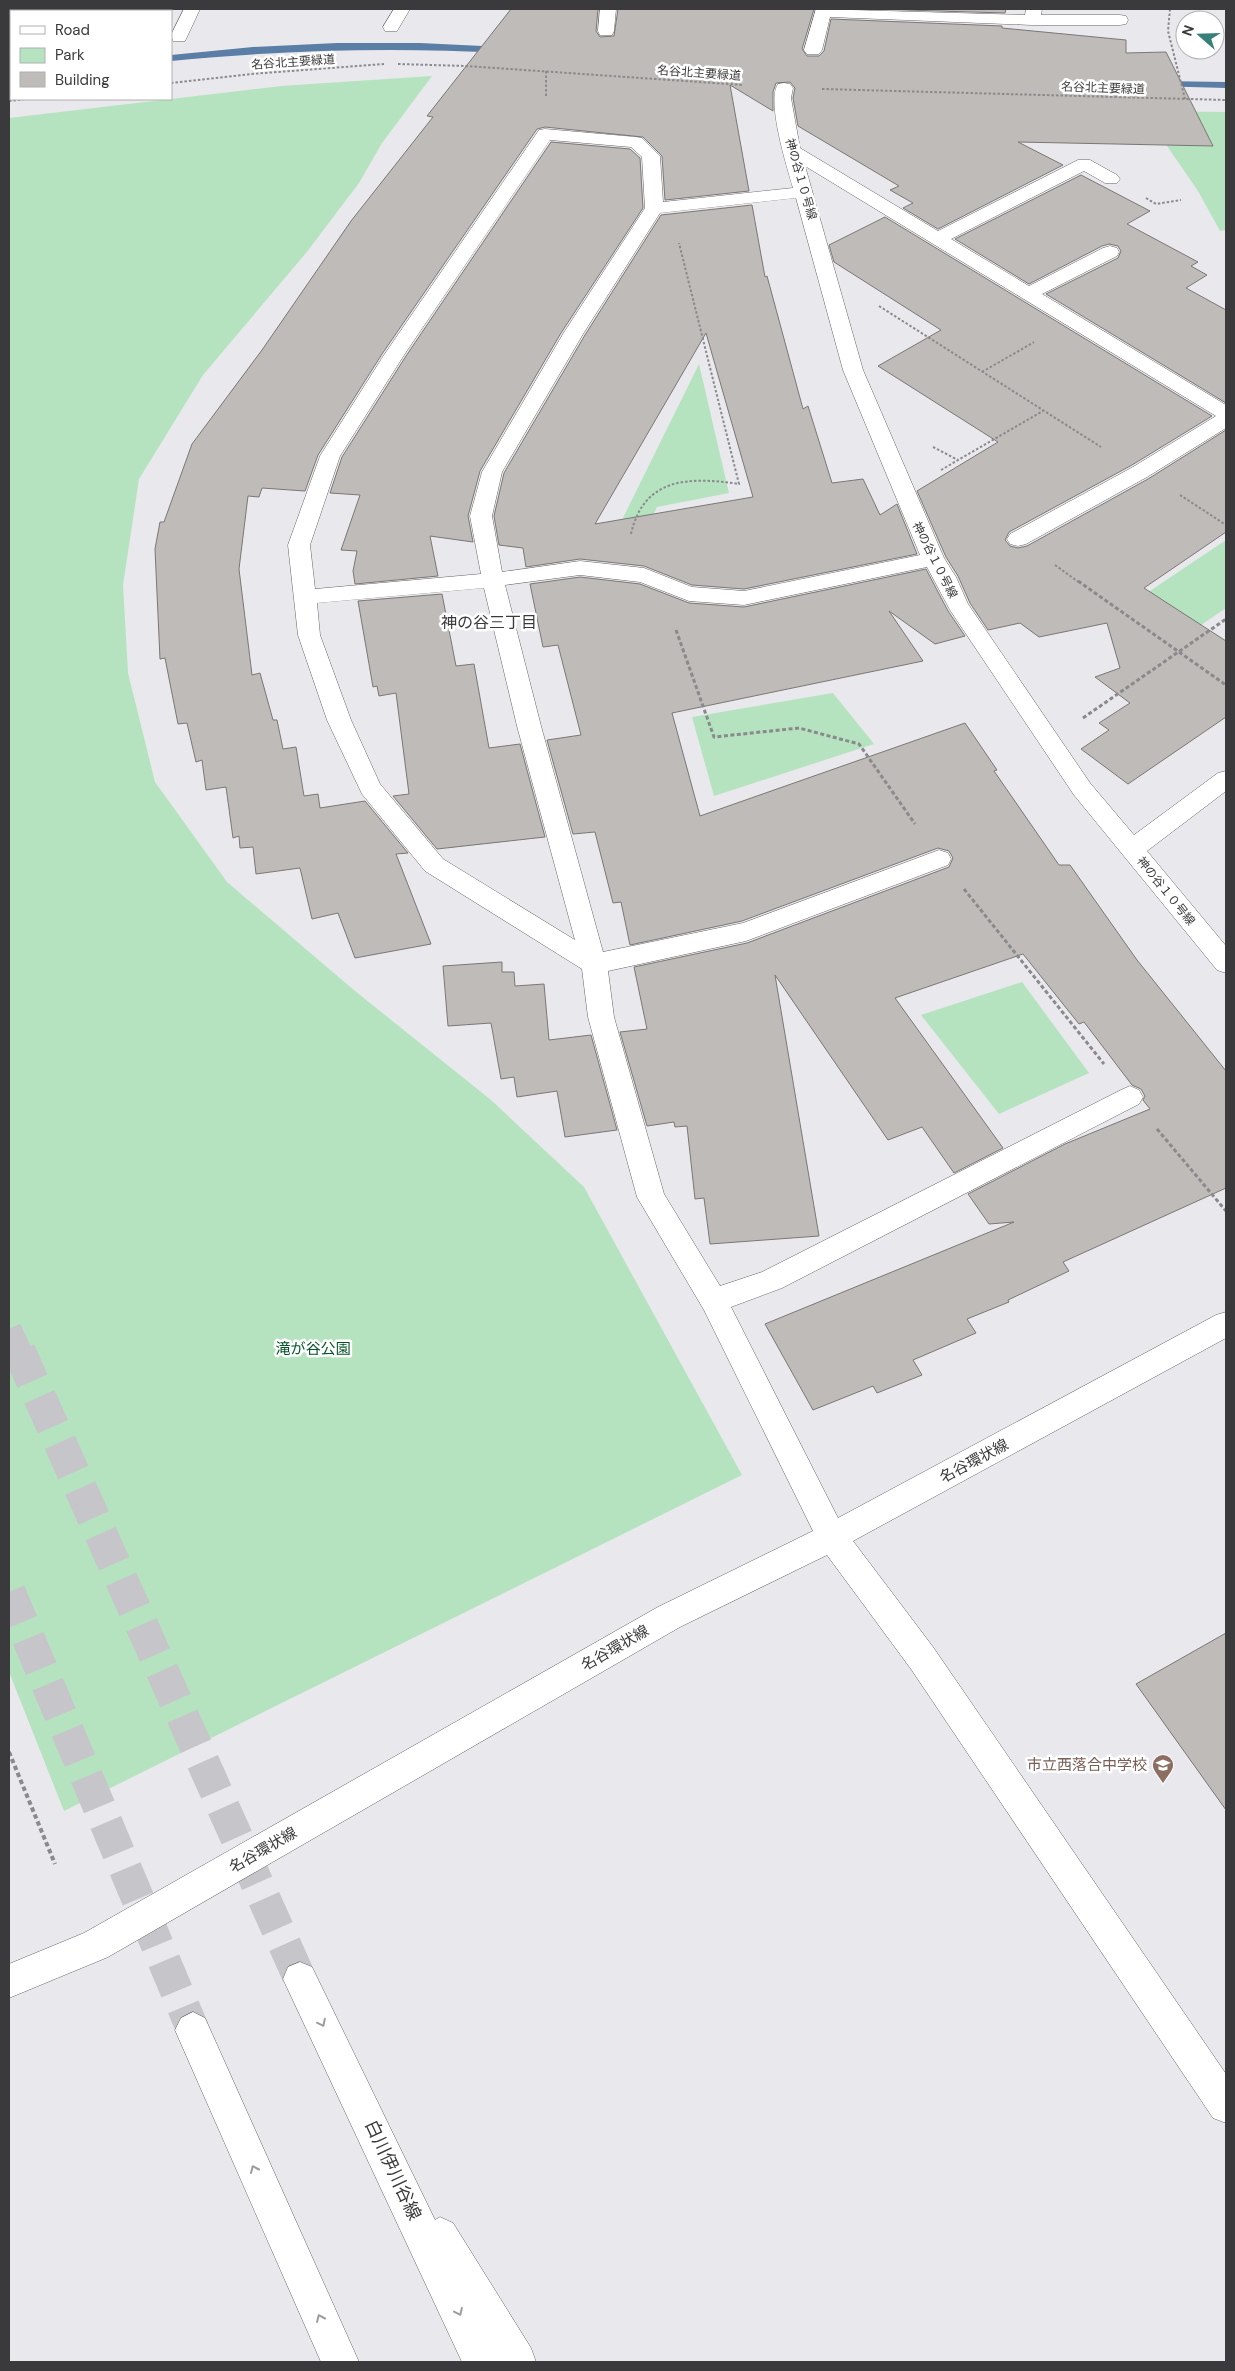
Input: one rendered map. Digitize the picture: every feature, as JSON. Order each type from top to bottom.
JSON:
[{"type":"street","points":[[179,37],[192,9]]},
{"type":"street","points":[[391,27],[402,9]]},
{"type":"street","points":[[606,32],[608,9]]},
{"type":"street","points":[[813,50],[824,10],[1033,14],[1120,20]]},
{"type":"street","name":"神の谷１０号線","points":[[784,88],[782,98],[791,150],[853,370],[932,560],[945,577],[958,605],[1082,789],[1226,964]]},
{"type":"street","points":[[939,859],[746,932],[594,964],[434,865],[370,788],[339,720],[309,635],[299,545],[330,456],[394,355],[545,134],[636,142],[651,156],[662,207],[573,334],[492,472],[482,516],[492,580],[534,745],[594,964],[601,1017],[651,1197],[714,1301],[832,1537],[922,1658],[1226,2105]]},
{"type":"street","points":[[791,150],[1226,414]]},
{"type":"street","points":[[938,238],[1084,164],[1111,179]]},
{"type":"street","points":[[662,207],[804,192]]},
{"type":"street","points":[[1028,294],[1110,252]]},
{"type":"street","points":[[1018,538],[1140,472],[1226,419]]},
{"type":"street","points":[[304,598],[492,580],[580,568],[644,575],[689,594],[744,598],[932,560]]},
{"type":"street","points":[[1132,849],[1226,779]]},
{"type":"street","points":[[714,1301],[772,1280],[1130,1097]]},
{"type":"street","name":"名谷環状線","points":[[9,1981],[96,1945],[669,1617],[832,1537],[1226,1324]]},
{"type":"street","name":"白川伊川谷線","points":[[300,1979],[370,2122],[482,2362]]},
{"type":"street","points":[[193,2030],[338,2359]]},
{"type":"street","points":[[370,2122],[517,2362]]},
{"type":"path","points":[[1170,9],[1168,31],[1185,99]]},
{"type":"path","name":"名谷北主要緑道","points":[[172,83],[251,74],[392,63],[466,66],[784,88],[1226,100]]},
{"type":"path","points":[[1156,204],[1181,200]]},
{"type":"path","points":[[662,207],[739,484],[702,479],[672,483],[647,500],[633,522],[630,548],[644,575],[668,596],[678,641],[714,737],[799,728],[859,744],[939,859],[1130,1097],[1226,1211]]},
{"type":"path","points":[[982,372],[1072,321]]},
{"type":"path","points":[[929,337],[1140,472]]},
{"type":"path","points":[[958,461],[1043,411]]},
{"type":"path","points":[[1179,494],[1226,525]]},
{"type":"path","points":[[1018,538],[1178,653],[1226,685]]},
{"type":"path","points":[[1049,740],[1226,619]]},
{"type":"path","points":[[9,1752],[55,1864]]},
{"type":"green space","name":"滝が谷公園","points":[[432,76],[382,143],[359,183],[306,253],[203,375],[139,479],[123,585],[128,673],[155,782],[227,882],[355,991],[491,1100],[584,1187],[742,1475],[64,1811],[9,1672],[9,118],[281,86]]},
{"type":"green space","points":[[1143,111],[1226,112],[1226,230],[1220,231],[1198,191]]},
{"type":"green space","points":[[699,364],[729,493],[657,507],[649,524],[617,530]]},
{"type":"green space","points":[[1226,540],[1226,608],[1176,642],[1126,607]]},
{"type":"green space","points":[[833,693],[874,744],[714,796],[692,717]]},
{"type":"green space","points":[[1022,982],[1089,1073],[999,1114],[921,1015]]},
{"type":"building","points":[[511,9],[598,9],[596,31],[600,37],[614,36],[618,9],[814,9],[802,49],[807,56],[819,56],[824,51],[831,19],[1002,26],[1002,28],[1126,40],[1126,53],[1166,52],[1213,146],[1018,142],[1063,165],[938,229],[903,208],[913,203],[890,190],[899,186],[798,126],[793,98],[795,88],[790,82],[776,83],[773,92],[773,111],[730,85],[749,191],[665,200],[662,156],[643,137],[545,127],[537,129],[382,354],[318,455],[305,491],[262,488],[259,497],[248,496],[239,569],[252,675],[260,673],[273,720],[277,720],[283,749],[296,747],[304,796],[318,794],[320,808],[365,801],[408,853],[396,854],[431,944],[355,958],[338,913],[312,919],[300,868],[256,874],[253,847],[240,848],[239,836],[233,838],[226,787],[206,790],[202,760],[196,762],[187,723],[178,724],[165,658],[160,659],[155,549],[160,522],[164,522],[192,444],[262,350],[351,221],[433,117],[427,116]]},
{"type":"building","points":[[873,9],[1006,9],[1005,13]]},
{"type":"building","points":[[551,142],[630,149],[640,158],[643,208],[561,333],[480,471],[468,516],[473,542],[430,536],[438,576],[355,584],[353,571],[357,551],[341,550],[360,495],[330,493],[342,457],[406,356]]},
{"type":"building","points":[[1081,175],[1150,211],[1127,224],[1198,262],[1191,266],[1207,275],[1186,288],[1226,310],[1226,403],[1046,294],[1118,258],[1121,251],[1118,246],[1109,244],[1102,246],[1029,284],[955,239]]},
{"type":"building","points":[[752,205],[765,277],[767,276],[803,409],[808,406],[832,483],[863,479],[880,515],[897,504],[917,554],[744,589],[692,585],[644,566],[580,559],[526,567],[523,548],[499,545],[494,516],[504,473],[585,335],[661,215]],"holes":[[[706,333],[753,497],[595,524]]]},
{"type":"building","points":[[885,217],[1212,416],[1132,465],[1009,532],[1005,540],[1010,546],[1018,548],[1027,546],[1148,479],[1226,430],[1226,532],[1144,588],[1226,641],[1226,717],[1128,784],[1081,749],[1109,730],[1099,723],[1130,703],[1095,677],[1120,668],[1107,623],[1039,637],[1020,623],[988,630],[970,603],[958,576],[946,557],[917,491],[998,442],[878,366],[941,330],[834,262],[829,245]]},
{"type":"building","points":[[926,569],[948,611],[965,636],[935,644],[889,611],[923,661],[672,713],[700,816],[965,723],[997,770],[994,771],[1059,865],[1070,865],[1137,960],[1226,1071],[1226,1188],[1063,1262],[1069,1271],[1008,1300],[1009,1302],[967,1319],[976,1333],[913,1360],[922,1375],[877,1393],[873,1386],[813,1410],[765,1324],[1014,1222],[989,1224],[968,1194],[1065,1144],[1150,1109],[1143,1100],[1145,1096],[1141,1089],[1132,1085],[1084,1022],[1079,1024],[1023,954],[895,998],[1003,1148],[954,1173],[922,1127],[888,1140],[775,975],[819,1236],[710,1244],[704,1198],[695,1199],[687,1126],[675,1127],[674,1122],[647,1126],[620,1032],[647,1029],[634,967],[747,943],[949,867],[953,858],[949,851],[938,848],[742,921],[630,945],[621,902],[613,903],[595,832],[573,834],[547,740],[581,735],[558,645],[543,647],[530,584],[580,577],[640,584],[689,603],[744,607]]},
{"type":"building","points":[[442,594],[456,666],[474,664],[489,748],[520,744],[545,837],[437,849],[393,796],[409,794],[396,693],[379,696],[377,686],[373,687],[358,601]]},
{"type":"building","points":[[502,962],[502,972],[514,972],[515,986],[544,984],[549,1040],[591,1035],[617,1130],[565,1137],[557,1091],[517,1097],[514,1077],[501,1079],[491,1023],[448,1026],[443,966]]},
{"type":"building","points":[[1226,1633],[1226,1810],[1136,1684]]},
{"type":"waterway","points":[[172,58],[337,46],[420,46],[503,50]]},
{"type":"waterway","points":[[1158,84],[1226,85]]},
{"type":"tunnel","points":[[9,1329],[20,1353]]},
{"type":"tunnel","points":[[19,1351],[300,1979]]},
{"type":"tunnel","points":[[9,1592],[193,2030]]},
{"type":"place","name":"市立西落合中学校","points":[[1163,1784]]},
{"type":"district","name":"神の谷三丁目","points":[[489,622]]}]
